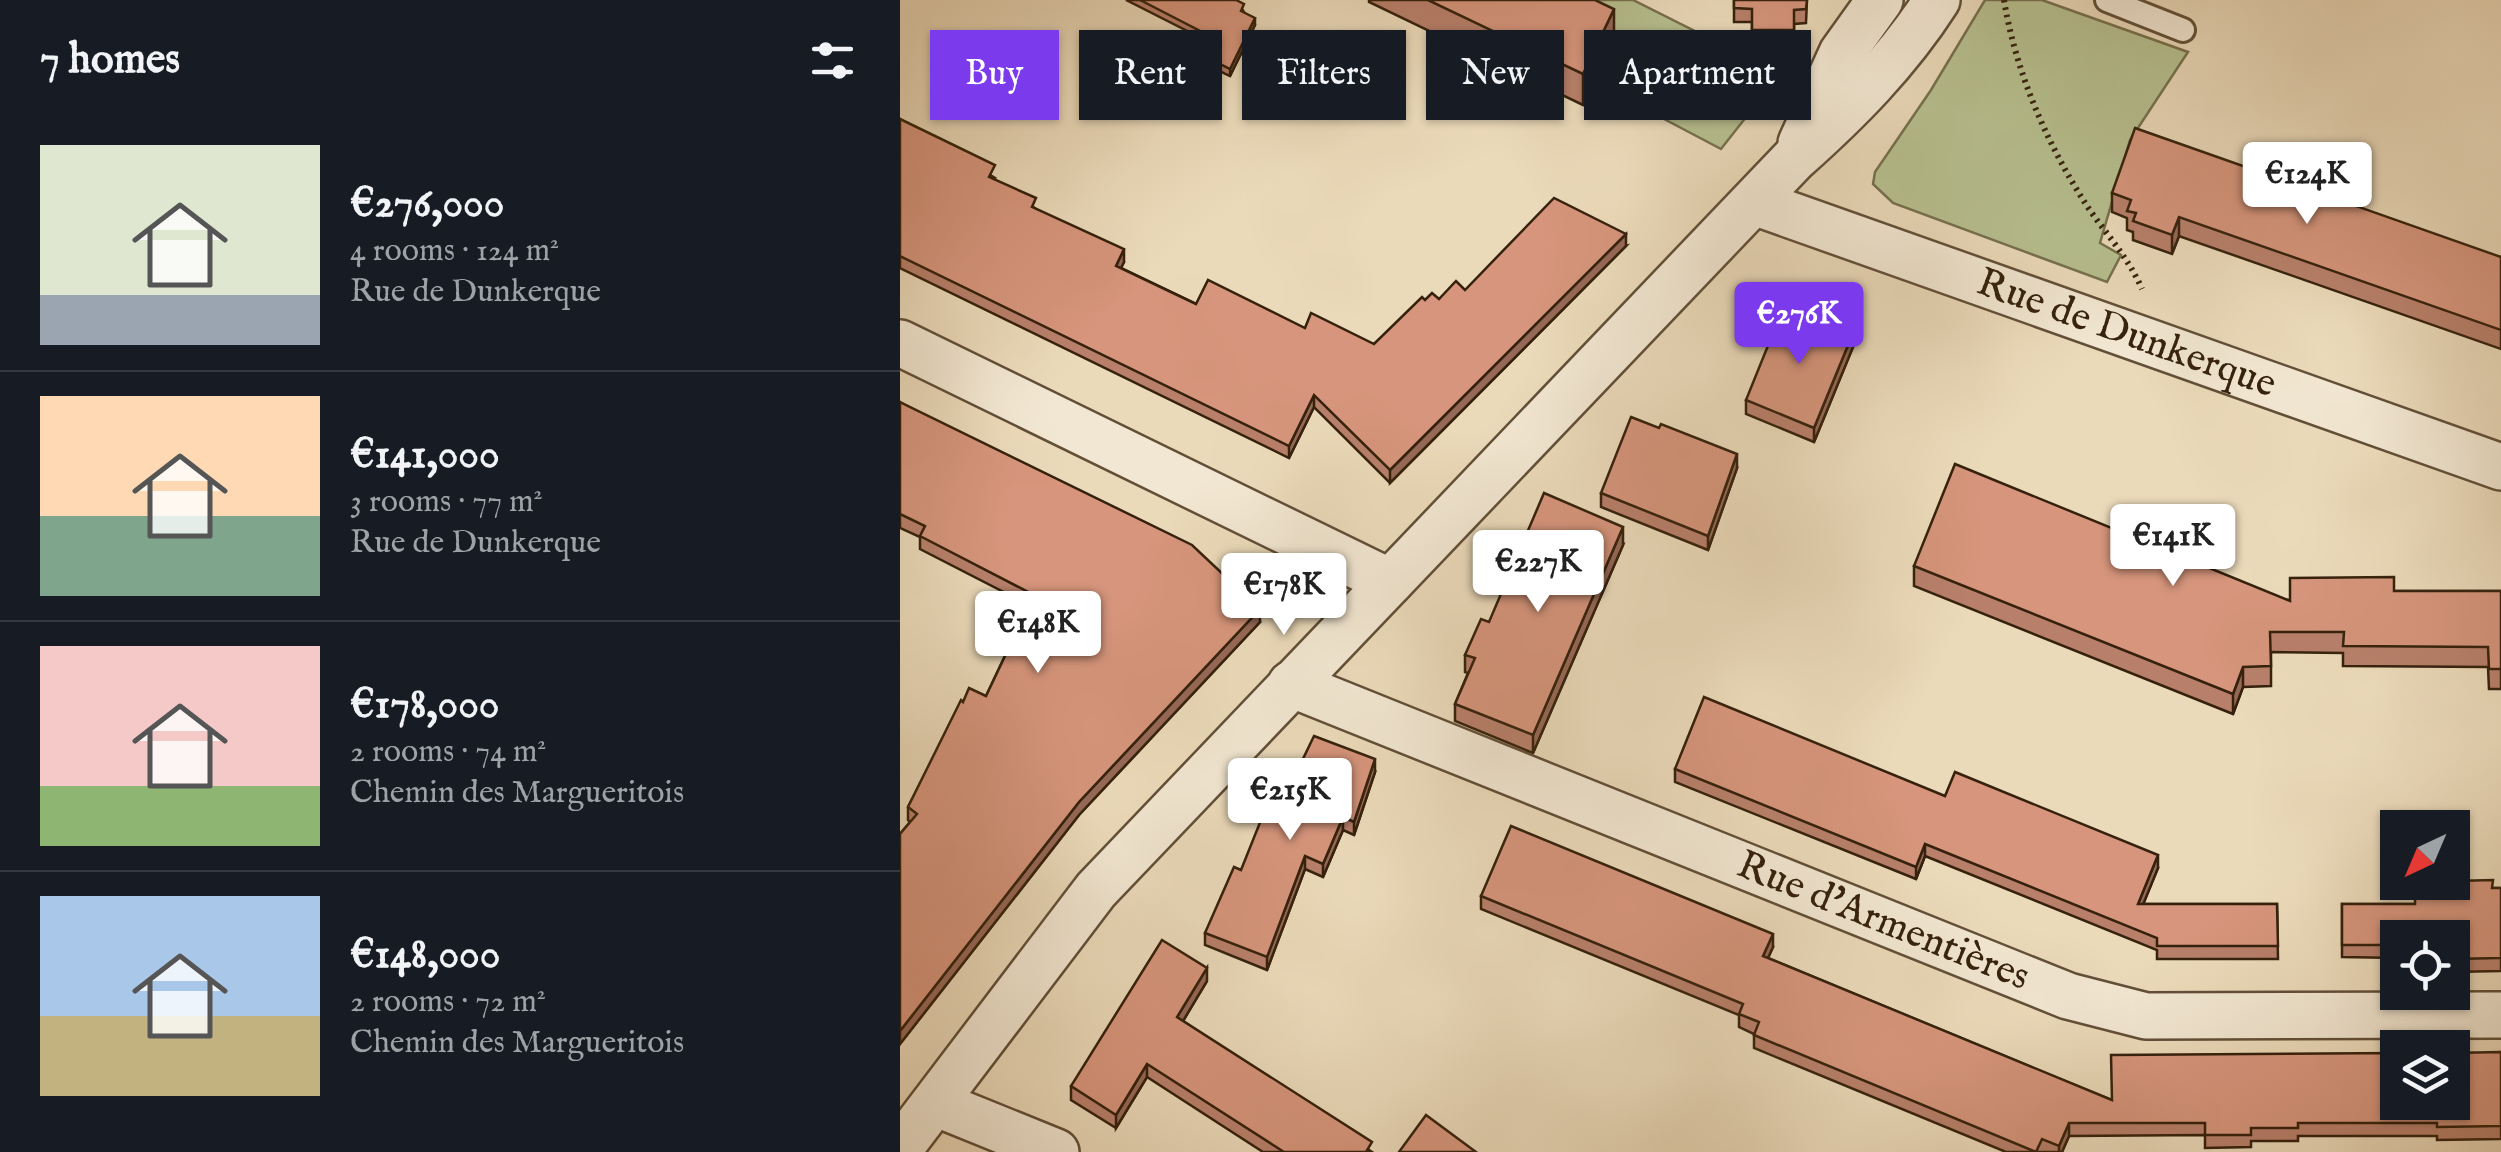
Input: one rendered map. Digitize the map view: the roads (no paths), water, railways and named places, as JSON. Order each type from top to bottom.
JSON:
[{"type":"street","points":[[1794,159],[1842,53],[1880,0]]},
{"type":"street","points":[[900,1148],[1096,890],[1794,159],[1846,114],[1914,37],[1937,0]]},
{"type":"street","name":"Rue de Dunkerque","points":[[1754,202],[2501,467]]},
{"type":"street","points":[[900,343],[1390,582]]},
{"type":"street","name":"Rue d'Armentières","points":[[1291,684],[2049,988],[2113,1009],[2146,1016],[2501,1014]]},
{"type":"street","points":[[935,1103],[1056,1152]]},
{"type":"lane","points":[[2106,0],[2182,30]]}]
